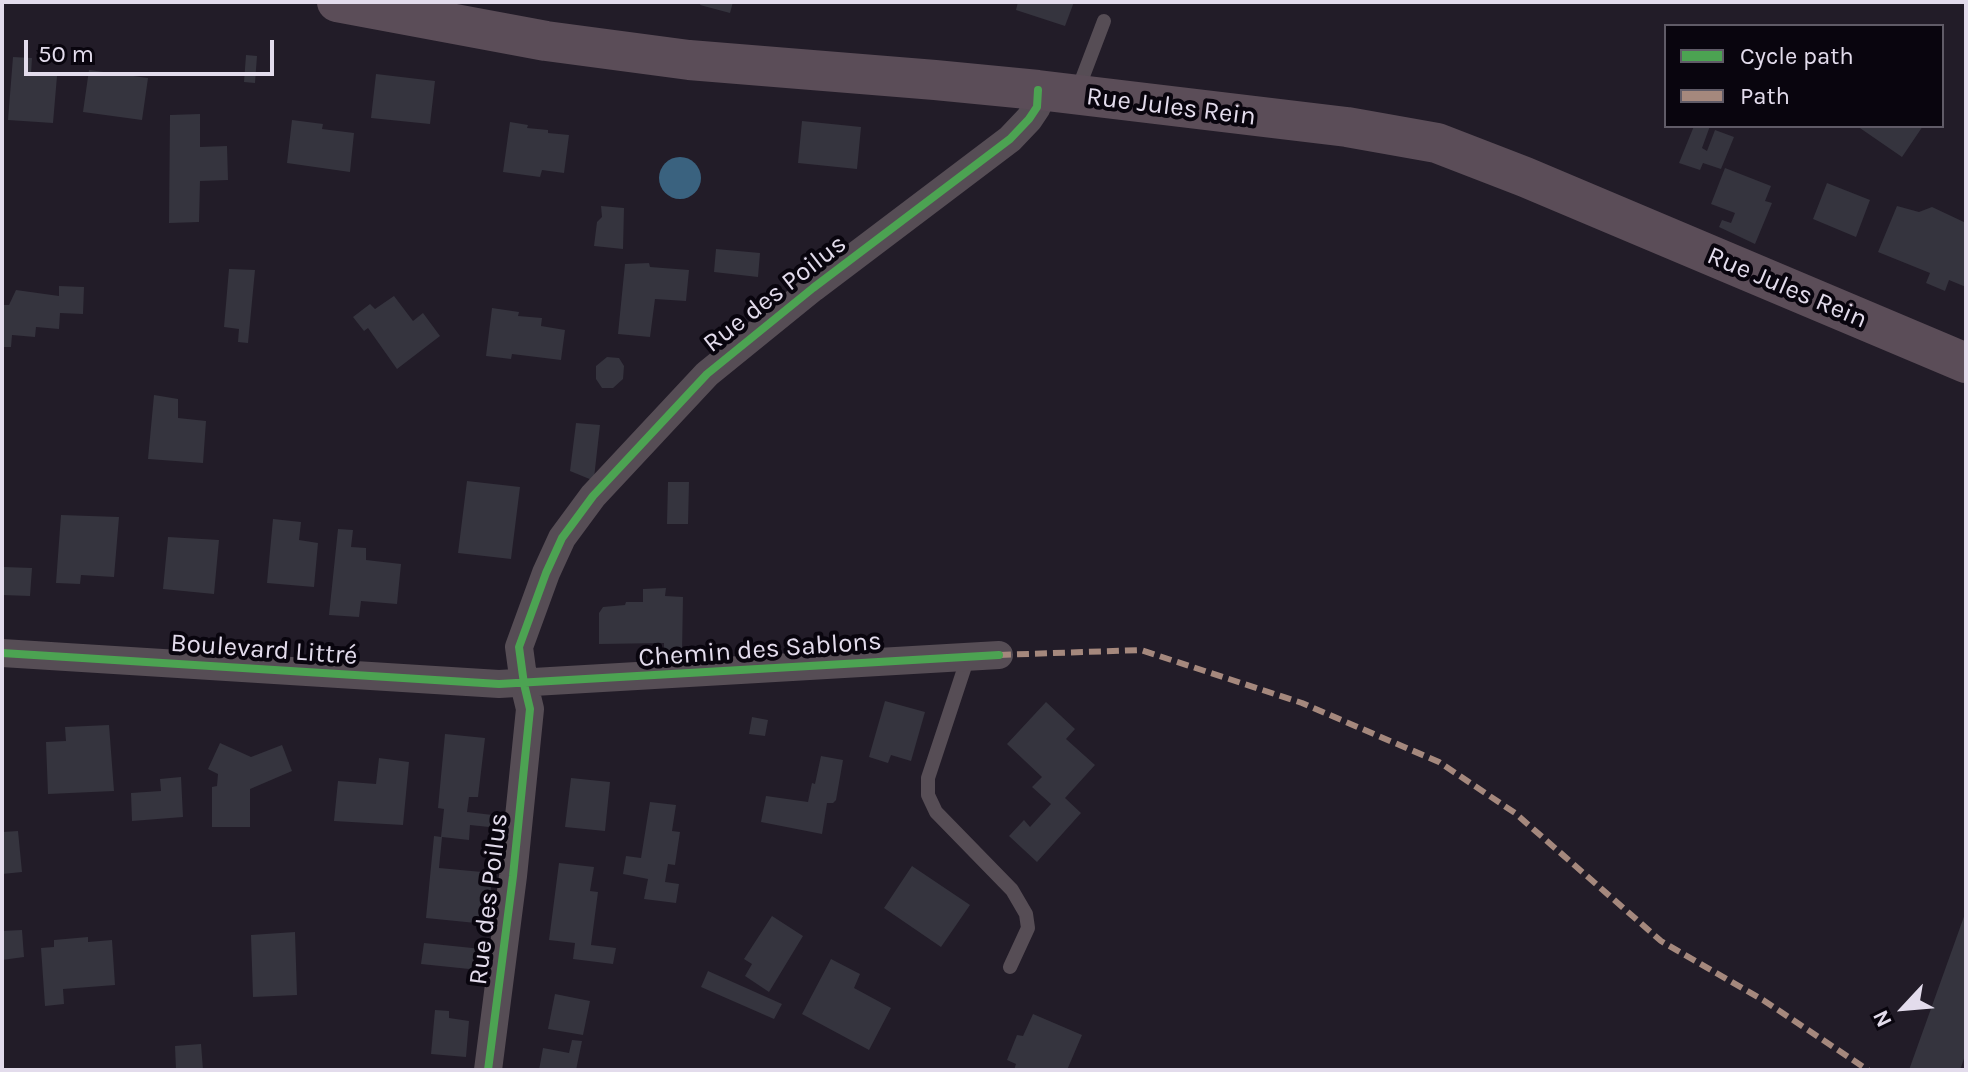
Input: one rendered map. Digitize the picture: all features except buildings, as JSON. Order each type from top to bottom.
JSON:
[{"type":"main road","name":"Rue Jules Rein","points":[[337,2],[546,41],[689,60],[1057,93],[1347,127],[1437,143],[1966,363]]},
{"type":"street","name":"Rue des Poilus","points":[[488,1070],[513,876],[530,709],[519,647],[562,538],[593,496],[707,374],[813,288],[1010,139],[1037,107],[1057,93]]},
{"type":"street","name":"Boulevard Littré","points":[[2,653],[524,684]]},
{"type":"street","name":"Chemin des Sablons","points":[[524,684],[999,655]]},
{"type":"lane","points":[[1057,93],[1104,21]]},
{"type":"lane","points":[[968,657],[928,778],[928,795],[936,812],[1012,890],[1026,914],[1028,928],[1010,967]]},
{"type":"water","points":[[680,157],[695,163],[701,178],[695,193],[680,199],[665,193],[659,178],[665,163]]},
{"type":"marked path","points":[[999,655],[1141,650],[1302,703],[1439,762],[1515,813],[1661,941],[1763,1000],[1868,1070]]},
{"type":"cycle path","points":[[488,1070],[513,876],[530,709],[519,647],[562,538],[593,496],[707,374],[813,288],[1010,139],[1037,107],[1038,90]]},
{"type":"cycle path","points":[[2,653],[499,684],[999,655]]}]
